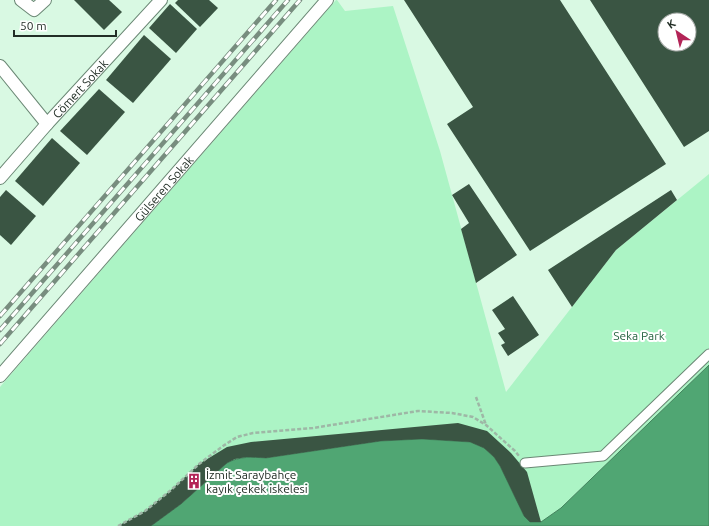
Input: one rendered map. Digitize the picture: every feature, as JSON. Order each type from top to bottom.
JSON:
[{"type":"street","points":[[21,0],[34,10],[45,0]]},
{"type":"street","name":"Cömert Sokak","points":[[0,178],[47,124],[161,0]]},
{"type":"street","name":"Gülseren Sokak","points":[[0,376],[327,0]]},
{"type":"street","points":[[0,66],[47,124]]},
{"type":"street","points":[[524,462],[603,456],[709,354]]},
{"type":"path","points":[[476,397],[486,425]]},
{"type":"path","points":[[118,526],[145,511],[171,490],[199,464],[223,446],[237,437],[253,432],[318,428],[418,411],[452,413],[473,417],[486,425],[515,451],[524,462]]},
{"type":"green space","name":"Seka Park","points":[[336,0],[345,11],[393,6],[440,151],[506,392],[616,250],[709,174],[709,365],[561,508],[541,522],[530,522],[524,516],[381,441],[227,463],[186,499],[151,526],[0,526],[0,387]]},
{"type":"shaded area","points":[[709,365],[709,526],[151,526],[181,504],[227,463],[237,459],[251,457],[266,458],[381,441],[422,439],[470,442],[484,448],[494,457],[500,466],[524,516],[530,522],[541,522],[561,508]]},
{"type":"building","points":[[74,0],[109,0],[122,12],[104,30]]},
{"type":"building","points":[[178,0],[209,0],[218,8],[200,27],[175,3]]},
{"type":"building","points":[[404,0],[560,0],[666,164],[530,251],[447,124],[473,107]]},
{"type":"building","points":[[590,0],[709,0],[709,131],[684,147]]},
{"type":"building","points":[[170,4],[197,29],[176,53],[149,28]]},
{"type":"building","points":[[144,35],[171,59],[133,103],[106,80]]},
{"type":"building","points":[[99,89],[125,112],[87,155],[60,131]]},
{"type":"building","points":[[52,138],[80,163],[43,206],[15,181]]},
{"type":"building","points":[[469,184],[517,255],[476,283],[461,229],[469,223],[452,195]]},
{"type":"building","points":[[6,190],[36,216],[11,245],[0,235],[0,197]]},
{"type":"building","points":[[671,190],[677,200],[616,250],[572,307],[548,270]]},
{"type":"building","points":[[513,296],[539,335],[508,356],[501,345],[505,343],[498,333],[505,329],[492,310]]},
{"type":"building","name":"İzmit Saraybahçe kayık çekek iskelesi","points":[[458,423],[487,431],[511,453],[527,472],[541,522],[530,522],[524,516],[500,466],[494,457],[484,448],[470,442],[422,439],[381,441],[266,458],[247,457],[235,459],[227,463],[181,504],[151,526],[118,526],[145,511],[171,490],[199,464],[227,447],[251,442]]},
{"type":"railway","points":[[0,316],[276,0]]},
{"type":"railway","points":[[0,330],[288,0]]},
{"type":"railway","points":[[0,344],[300,0]]},
{"type":"place","name":"İzmit Saraybahçe kayık çekek iskelesi","points":[[194,481]]}]
